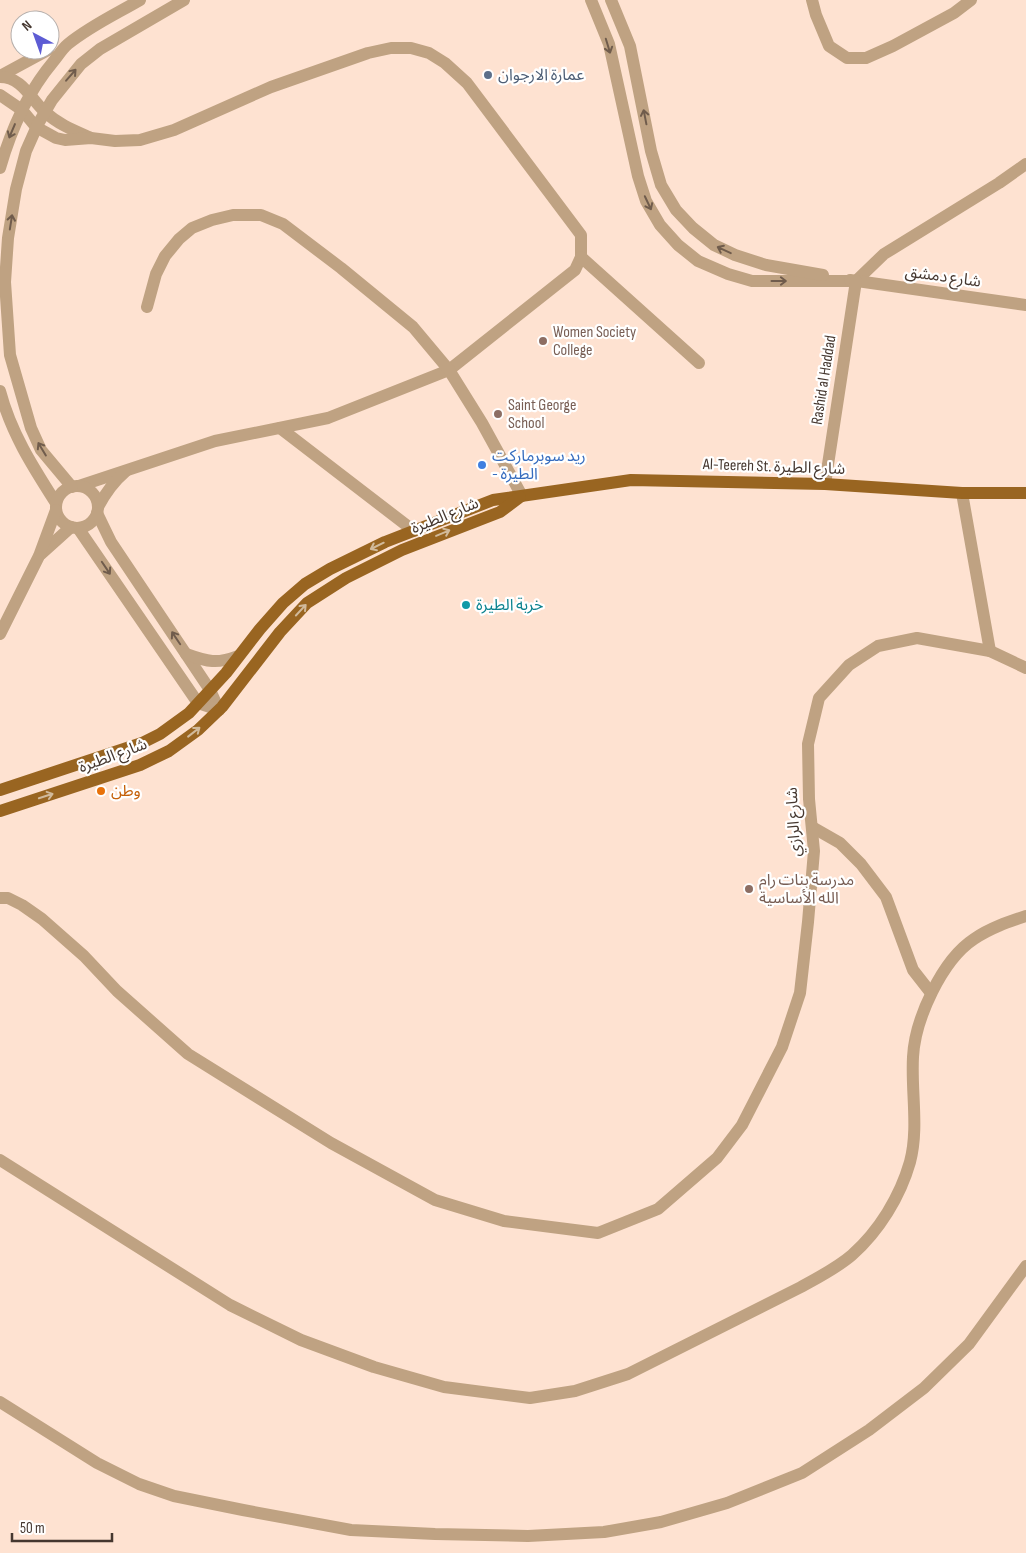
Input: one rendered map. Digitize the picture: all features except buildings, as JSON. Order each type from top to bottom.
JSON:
[{"type":"main road","name":"Al-Teereh St. شارع الطيرة","points":[[522,496],[631,480],[825,484],[962,493],[1026,493]]},
{"type":"main road","name":"شارع الطيرة","points":[[0,790],[142,743],[160,734],[189,713],[283,603],[305,584],[338,565],[385,542],[493,500],[522,496]]},
{"type":"main road","name":"شارع الطيرة","points":[[0,811],[140,765],[169,751],[198,730],[219,710],[280,632],[307,603],[346,578],[402,550],[500,512],[522,496]]},
{"type":"street","points":[[60,43],[140,0]]},
{"type":"street","points":[[184,0],[100,49],[81,64],[52,100],[36,127],[26,151],[16,189],[8,238],[5,282],[10,355],[31,428],[41,450],[76,486],[93,494],[97,510],[111,542],[210,690],[219,710]]},
{"type":"street","points":[[591,0],[609,44],[638,176],[646,201],[660,225],[678,245],[698,261],[728,274],[752,281],[856,281],[884,254],[999,183],[1026,164]]},
{"type":"street","points":[[611,0],[630,46],[651,151],[661,185],[676,210],[714,246],[735,256],[766,264],[856,281]]},
{"type":"street","points":[[812,0],[816,16],[829,46],[847,58],[866,58],[893,46],[954,13],[971,0]]},
{"type":"street","points":[[0,168],[9,138],[22,110],[47,69],[66,46],[90,28]]},
{"type":"street","points":[[0,95],[22,110],[36,127],[56,138],[65,140],[91,138],[115,141],[140,140],[174,130],[272,87],[368,53],[391,48],[411,48],[429,53],[445,63],[467,83],[581,235],[581,257],[575,270],[449,370],[328,418],[215,441],[63,491],[58,496],[39,556],[0,634]]},
{"type":"street","points":[[0,76],[29,60]]},
{"type":"street","points":[[0,76],[16,80],[45,112],[66,128],[91,138]]},
{"type":"street","points":[[147,307],[156,274],[165,256],[179,239],[192,228],[212,220],[233,215],[261,215],[284,224],[413,327],[449,370],[482,423],[522,496]]},
{"type":"street","points":[[581,257],[699,363]]},
{"type":"street","name":"شارع دمشق","points":[[856,281],[1026,305]]},
{"type":"street","name":"Rashid al Haddad","points":[[825,484],[856,281]]},
{"type":"street","points":[[0,391],[15,434],[56,507],[58,517],[62,523],[75,527],[198,703],[219,710]]},
{"type":"street","points":[[280,428],[414,530]]},
{"type":"street","points":[[39,556],[75,527],[89,524],[113,484],[131,468]]},
{"type":"street","points":[[962,493],[990,651]]},
{"type":"street","name":"شارع الرازي","points":[[0,898],[8,898],[22,905],[42,919],[84,956],[117,991],[188,1054],[331,1143],[435,1200],[504,1221],[598,1232],[658,1210],[717,1158],[742,1125],[782,1047],[800,993],[814,850],[809,799],[808,744],[819,698],[849,665],[878,646],[917,638],[990,651],[1026,668]]},
{"type":"street","points":[[186,654],[210,662],[227,660],[238,656]]},
{"type":"street","points":[[812,827],[840,843],[861,864],[886,897],[913,970],[931,993]]},
{"type":"street","points":[[0,1160],[230,1305],[301,1340],[374,1367],[444,1387],[530,1398],[575,1391],[628,1374],[801,1287],[826,1273],[851,1255],[868,1238],[886,1215],[900,1190],[910,1161],[914,1132],[913,1055],[918,1023],[931,993],[954,957],[973,939],[1000,925],[1026,916]]},
{"type":"street","points":[[0,1402],[97,1463],[139,1484],[174,1496],[352,1530],[528,1536],[604,1532],[661,1522],[727,1503],[802,1472],[869,1430],[924,1388],[969,1344],[1026,1266]]},
{"type":"place","name":"عمارة الارجوان","points":[[488,75]]},
{"type":"place","name":"Women Society College","points":[[543,341]]},
{"type":"place","name":"Saint George School","points":[[498,414]]},
{"type":"place","name":"ريد سوبرماركت - الطيرة","points":[[482,465]]},
{"type":"place","name":"خربة الطيرة","points":[[466,605]]},
{"type":"place","name":"وطن","points":[[101,791]]},
{"type":"place","name":"مدرسة بنات رام الله الأساسية","points":[[749,889]]}]
